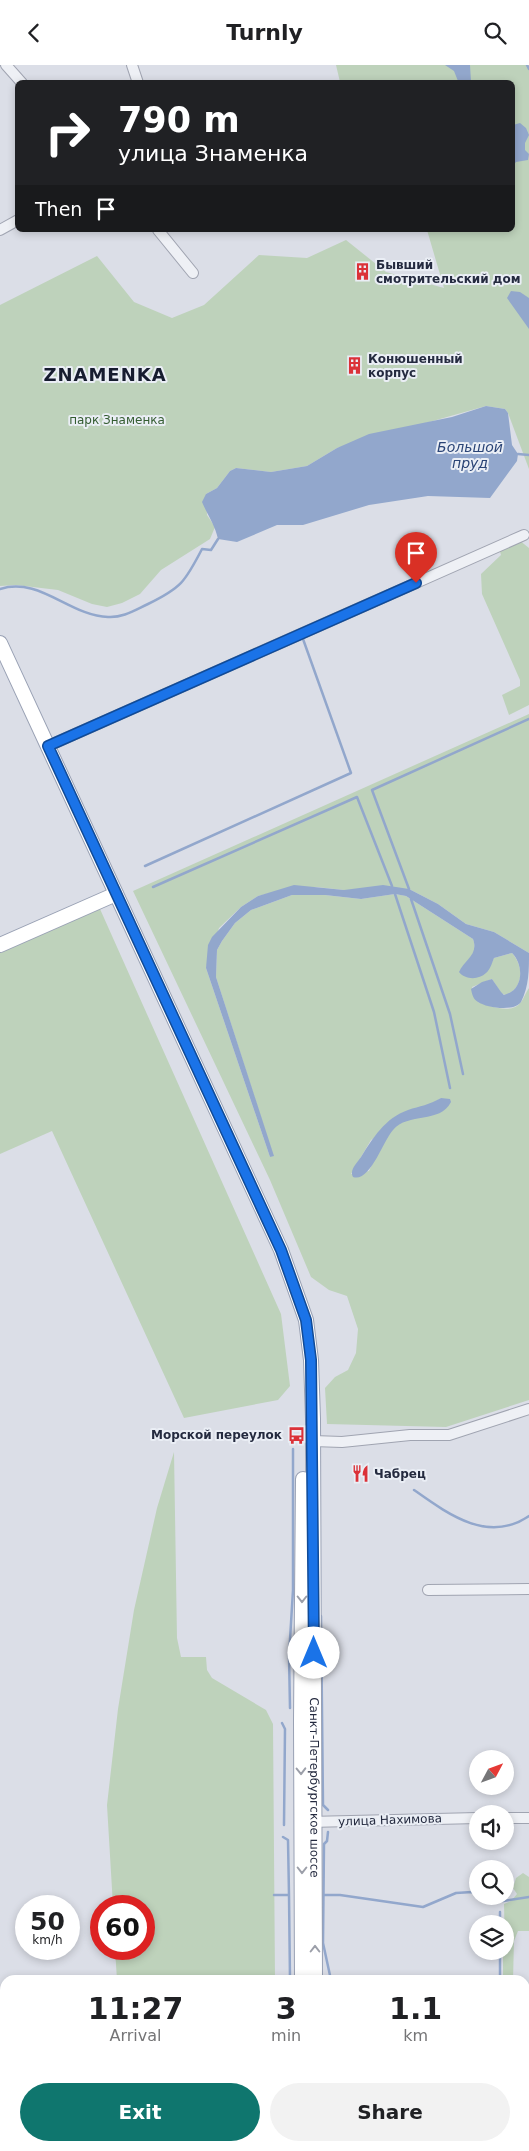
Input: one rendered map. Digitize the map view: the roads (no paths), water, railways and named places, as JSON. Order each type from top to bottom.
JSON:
[{"type":"main road","name":"Санкт-Петербургское шоссе","points":[[0,643],[48,746],[112,896],[269,1244],[288,1290],[297,1321],[301,1342],[304,1385],[301,1722],[308,1822],[315,1975]]},
{"type":"main road","name":"Санкт-Петербургское шоссе","points":[[0,663],[281,1250],[306,1320],[310,1353],[312,1441],[308,1822],[302,1975]]},
{"type":"main road","points":[[0,945],[112,896]]},
{"type":"street","points":[[6,65],[19,80]]},
{"type":"street","points":[[132,65],[137,80]]},
{"type":"street","points":[[0,230],[15,222]]},
{"type":"street","points":[[160,232],[193,273]]},
{"type":"street","points":[[48,746],[524,535]]},
{"type":"street","points":[[312,1441],[342,1442],[410,1435],[449,1435],[529,1409]]},
{"type":"street","points":[[428,1590],[529,1589]]},
{"type":"street","name":"улица Нахимова","points":[[308,1822],[469,1818]]},
{"type":"street","points":[[514,1818],[529,1818]]},
{"type":"water","points":[[445,65],[470,65],[471,80],[458,80],[454,71]]},
{"type":"water","points":[[520,123],[526,128],[529,135],[525,143],[525,150],[529,154],[528,160],[515,163],[515,124]]},
{"type":"water","points":[[511,291],[520,292],[529,298],[529,329],[507,298]]},
{"type":"water","name":"Большой пруд","points":[[486,406],[505,409],[508,413],[512,445],[518,454],[517,461],[490,498],[428,496],[369,505],[303,525],[277,525],[237,542],[218,539],[202,502],[206,494],[217,488],[230,471],[236,468],[271,472],[307,466],[337,448],[369,434],[452,417]]},
{"type":"water","points":[[294,885],[344,890],[383,885],[409,889],[438,904],[466,924],[494,932],[529,953],[529,972],[524,996],[518,1005],[500,1008],[478,1002],[472,995],[471,989],[482,982],[492,979],[504,995],[515,988],[520,977],[519,964],[516,958],[512,953],[494,958],[489,970],[483,975],[476,978],[465,977],[459,972],[473,953],[473,939],[406,896],[395,894],[361,899],[325,895],[292,895],[251,910],[235,923],[217,950],[216,977],[274,1156],[270,1157],[206,968],[208,945],[212,937],[241,907],[258,896]]},
{"type":"water","points":[[441,1098],[450,1099],[451,1102],[446,1109],[432,1116],[407,1121],[399,1125],[389,1135],[376,1160],[365,1174],[353,1177],[354,1167],[386,1123],[408,1110]]},
{"type":"waterway","points":[[527,65],[529,69]]},
{"type":"waterway","points":[[518,454],[529,455]]},
{"type":"waterway","points":[[0,589],[14,586],[28,588],[94,615],[119,616],[148,604],[175,588],[186,577],[202,549],[211,550],[218,539]]},
{"type":"waterway","points":[[145,866],[351,773],[303,639]]},
{"type":"waterway","points":[[409,889],[372,790],[529,719]]},
{"type":"waterway","points":[[153,887],[357,797],[392,886]]},
{"type":"waterway","points":[[395,894],[434,1012],[450,1088]]},
{"type":"waterway","points":[[411,899],[450,1014],[463,1074]]},
{"type":"waterway","points":[[290,1708],[289,1656],[293,1590],[293,1449]]},
{"type":"waterway","points":[[414,1490],[441,1508],[469,1523],[499,1527],[514,1524],[529,1516]]},
{"type":"waterway","points":[[321,1616],[323,1805],[328,1810]]},
{"type":"waterway","points":[[282,1723],[285,1729],[284,1825]]},
{"type":"waterway","points":[[328,1832],[327,1841],[324,1844],[323,1943],[330,1975]]},
{"type":"waterway","points":[[283,1837],[288,1840],[289,1895]]},
{"type":"waterway","points":[[324,1895],[340,1895],[423,1907],[456,1893],[469,1892]]},
{"type":"waterway","points":[[274,1895],[289,1895],[290,1975]]},
{"type":"waterway","points":[[514,1899],[529,1897]]},
{"type":"waterway","points":[[500,1960],[500,1975]]},
{"type":"place","name":"Бывший смотрительский дом","points":[[362,272]]},
{"type":"place","name":"Конюшенный корпус","points":[[354,366]]},
{"type":"place","name":"Морской переулок","points":[[296,1435]]},
{"type":"place","name":"Чабрец","points":[[360,1474]]},
{"type":"district","name":"ZNAMENKA","points":[[105,374]]},
{"type":"park label","name":"парк Знаменка","points":[[117,420]]}]
